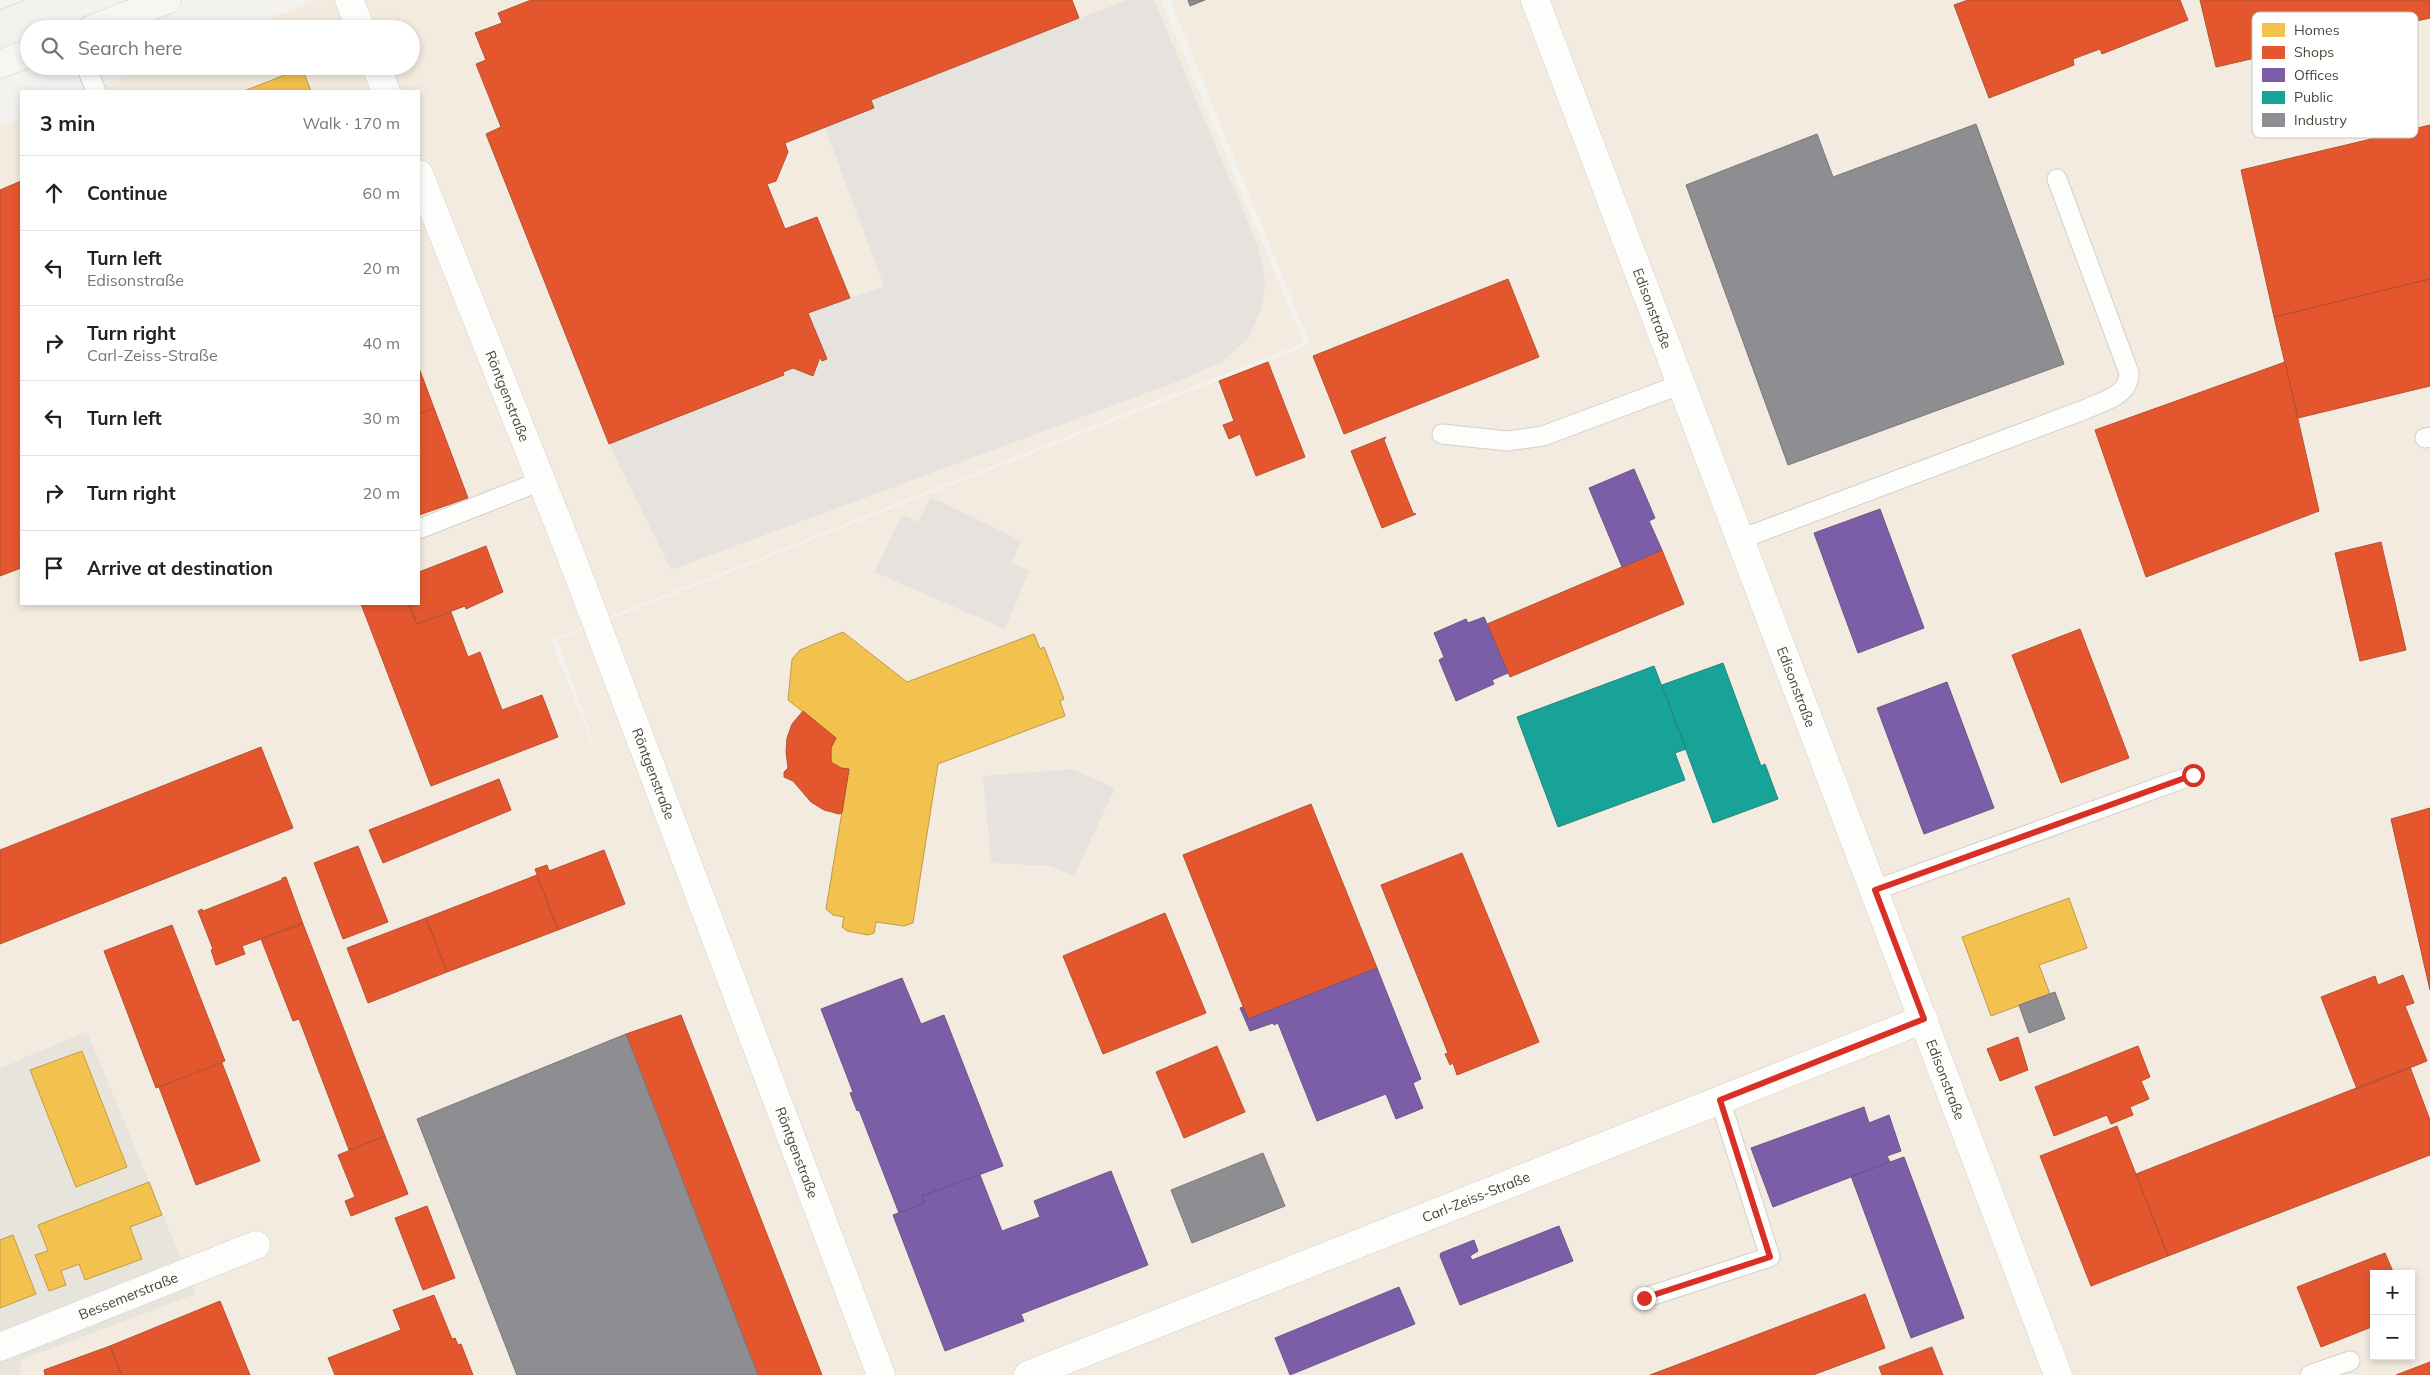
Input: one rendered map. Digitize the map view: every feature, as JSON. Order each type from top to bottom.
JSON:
[{"type":"main road","points":[[116,20],[168,0]]},
{"type":"main road","points":[[0,64],[20,56]]},
{"type":"street","points":[[349,0],[357,20]]},
{"type":"street","name":"Edisonstraße","points":[[1535,0],[2058,1375]]},
{"type":"street","points":[[380,75],[386,90]]},
{"type":"street","name":"Röntgenstraße","points":[[420,177],[541,481],[882,1375]]},
{"type":"street","name":"Carl-Zeiss-Straße","points":[[1028,1375],[1924,1019]]},
{"type":"street","name":"Bessemerstraße","points":[[0,1347],[256,1245]]},
{"type":"lane","points":[[90,75],[96,90]]},
{"type":"lane","points":[[1741,539],[2078,412],[2124,390],[2130,379],[2130,373],[2057,179]]},
{"type":"lane","points":[[1442,434],[1507,441],[1543,436],[1682,384]]},
{"type":"lane","points":[[420,529],[541,481]]},
{"type":"lane","points":[[1875,890],[2193,775]]},
{"type":"lane","points":[[1644,1298],[1770,1257],[1720,1100]]},
{"type":"lane","points":[[2310,1375],[2350,1361]]},
{"type":"shaded area","points":[[315,0],[1161,0],[1304,343],[551,640],[591,740],[581,745],[593,740],[557,640],[1310,344],[1170,0],[2430,0],[2430,1375],[19,1375],[22,1360],[196,1294],[87,1031],[0,1068],[0,127],[20,118],[20,605],[420,605],[420,90],[91,90],[128,75],[420,75],[420,20],[266,20]]},
{"type":"shaded area","points":[[1127,0],[1154,0],[1258,246],[1266,283],[1261,309],[1249,337],[1222,362],[1184,379],[671,570],[609,444],[784,376],[783,372],[793,368],[813,376],[820,357],[822,361],[827,359],[809,313],[884,286],[825,128],[874,109],[871,100]]},
{"type":"shaded area","points":[[931,497],[1021,541],[1012,563],[1029,571],[1005,629],[874,572],[902,515],[918,522]]},
{"type":"shaded area","points":[[1072,769],[1115,788],[1074,876],[1051,866],[991,863],[983,776]]},
{"type":"shaded area","points":[[87,1031],[196,1294],[22,1360],[19,1375],[0,1375],[0,1068]]},
{"type":"building: Homes","points":[[285,75],[305,75],[311,90],[247,90]]},
{"type":"building: Homes","points":[[843,632],[907,682],[1034,634],[1040,649],[1044,647],[1064,699],[1060,701],[1065,716],[938,764],[913,923],[904,926],[876,922],[874,933],[868,935],[847,931],[842,927],[844,917],[833,915],[826,909],[849,769],[841,768],[831,762],[831,748],[836,738],[788,700],[792,659],[800,650]]},
{"type":"building: Homes","points":[[2069,898],[2087,948],[2039,965],[2050,994],[1991,1016],[1962,937]]},
{"type":"building: Homes","points":[[82,1051],[127,1167],[76,1187],[30,1070]]},
{"type":"building: Homes","points":[[149,1182],[162,1215],[130,1227],[142,1259],[85,1280],[79,1264],[61,1271],[66,1285],[49,1291],[35,1255],[48,1251],[38,1225]]},
{"type":"building: Homes","points":[[13,1235],[36,1294],[0,1308],[0,1240]]},
{"type":"building: Shops","points":[[531,0],[1072,0],[1079,18],[871,100],[874,108],[785,143],[788,152],[776,181],[767,184],[785,229],[817,217],[850,298],[808,313],[827,359],[822,361],[820,357],[813,376],[793,368],[783,372],[784,375],[609,444],[486,134],[501,127],[476,64],[486,60],[475,33],[502,23],[498,13]]},
{"type":"building: Shops","points":[[1968,0],[2180,0],[2188,20],[2102,54],[2100,49],[2073,59],[2074,65],[1989,98],[1954,5]]},
{"type":"building: Shops","points":[[2200,0],[2430,0],[2430,18],[2418,21],[2418,12],[2252,12],[2252,59],[2216,67]]},
{"type":"building: Shops","points":[[2430,125],[2430,279],[2274,317],[2241,170],[2375,138],[2418,138],[2418,128]]},
{"type":"building: Shops","points":[[20,181],[20,568],[0,576],[0,190]]},
{"type":"building: Shops","points":[[1508,279],[1539,357],[1344,434],[1313,356]]},
{"type":"building: Shops","points":[[2430,279],[2430,386],[2298,418],[2274,317]]},
{"type":"building: Shops","points":[[1268,362],[1305,457],[1256,476],[1240,434],[1229,439],[1223,425],[1234,421],[1219,381]]},
{"type":"building: Shops","points":[[2285,362],[2319,511],[2146,577],[2095,430]]},
{"type":"building: Shops","points":[[420,371],[434,408],[420,414]]},
{"type":"building: Shops","points":[[434,408],[468,498],[420,515],[420,414]]},
{"type":"building: Shops","points":[[1386,437],[1384,440],[1398,476],[1413,513],[1416,514],[1382,528],[1351,451]]},
{"type":"building: Shops","points":[[2381,542],[2406,650],[2360,661],[2335,553]]},
{"type":"building: Shops","points":[[486,546],[503,592],[466,609],[465,606],[417,624],[409,605],[420,605],[420,572]]},
{"type":"building: Shops","points":[[1662,550],[1684,604],[1510,677],[1487,624]]},
{"type":"building: Shops","points":[[361,605],[409,605],[417,624],[451,612],[468,657],[480,652],[502,710],[542,695],[558,737],[431,786]]},
{"type":"building: Shops","points":[[2080,629],[2129,758],[2061,783],[2012,655]]},
{"type":"building: Shops","points":[[803,711],[836,738],[831,748],[831,762],[841,768],[849,769],[842,813],[824,810],[811,802],[793,781],[784,777],[784,772],[788,768],[787,738],[792,724]]},
{"type":"building: Shops","points":[[261,747],[293,828],[0,944],[0,850]]},
{"type":"building: Shops","points":[[499,779],[511,810],[383,863],[369,830]]},
{"type":"building: Shops","points":[[1311,804],[1377,968],[1248,1019],[1183,855]]},
{"type":"building: Shops","points":[[2430,808],[2430,990],[2391,819]]},
{"type":"building: Shops","points":[[358,846],[388,922],[343,939],[314,863]]},
{"type":"building: Shops","points":[[604,850],[625,904],[558,930],[535,869],[547,865],[549,871]]},
{"type":"building: Shops","points":[[1462,853],[1539,1042],[1457,1075],[1453,1063],[1450,1065],[1445,1054],[1448,1053],[1381,885]]},
{"type":"building: Shops","points":[[537,875],[558,930],[447,972],[426,918]]},
{"type":"building: Shops","points":[[286,877],[303,924],[242,946],[245,954],[216,965],[211,950],[213,949],[198,911],[202,909],[203,911]]},
{"type":"building: Shops","points":[[1165,913],[1206,1013],[1103,1054],[1063,956]]},
{"type":"building: Shops","points":[[426,918],[447,972],[368,1003],[347,948]]},
{"type":"building: Shops","points":[[300,923],[303,924],[385,1136],[349,1150],[299,1019],[293,1021],[261,939]]},
{"type":"building: Shops","points":[[172,925],[225,1061],[156,1088],[104,951]]},
{"type":"building: Shops","points":[[2403,975],[2414,1003],[2405,1006],[2427,1061],[2357,1089],[2321,997],[2375,976],[2378,985]]},
{"type":"building: Shops","points":[[681,1015],[822,1375],[758,1375],[626,1034]]},
{"type":"building: Shops","points":[[2018,1037],[2028,1070],[2000,1081],[1987,1049]]},
{"type":"building: Shops","points":[[1217,1046],[1245,1112],[1184,1138],[1156,1072]]},
{"type":"building: Shops","points":[[2138,1046],[2150,1077],[2141,1081],[2149,1099],[2130,1107],[2133,1115],[2111,1124],[2107,1115],[2054,1136],[2035,1087]]},
{"type":"building: Shops","points":[[222,1063],[260,1161],[196,1185],[159,1087]]},
{"type":"building: Shops","points":[[2410,1067],[2430,1120],[2430,1155],[2168,1256],[2136,1174]]},
{"type":"building: Shops","points":[[2117,1126],[2168,1256],[2091,1286],[2040,1156]]},
{"type":"building: Shops","points":[[385,1136],[408,1194],[351,1216],[345,1201],[355,1197],[338,1155]]},
{"type":"building: Shops","points":[[427,1206],[455,1278],[423,1290],[395,1218]]},
{"type":"building: Shops","points":[[2385,1253],[2392,1270],[2370,1270],[2370,1328],[2321,1347],[2297,1287]]},
{"type":"building: Shops","points":[[1865,1294],[1885,1348],[1813,1375],[1650,1375]]},
{"type":"building: Shops","points":[[434,1295],[452,1339],[455,1338],[458,1345],[461,1344],[473,1375],[335,1375],[328,1358],[401,1330],[393,1310]]},
{"type":"building: Shops","points":[[220,1301],[250,1375],[122,1375],[110,1346]]},
{"type":"building: Shops","points":[[110,1346],[122,1375],[45,1375],[44,1370]]},
{"type":"building: Shops","points":[[1932,1347],[1943,1375],[1882,1375],[1879,1367]]},
{"type":"building: Shops","points":[[2430,1362],[2430,1375],[2396,1375]]},
{"type":"building: Offices","points":[[1634,469],[1655,518],[1649,521],[1662,550],[1622,567],[1589,488]]},
{"type":"building: Offices","points":[[1880,509],[1924,628],[1858,653],[1814,533]]},
{"type":"building: Offices","points":[[1484,617],[1508,673],[1492,680],[1494,684],[1456,701],[1439,660],[1444,657],[1434,633],[1466,619],[1468,623]]},
{"type":"building: Offices","points":[[1947,682],[1994,808],[1924,834],[1877,708]]},
{"type":"building: Offices","points":[[1377,968],[1421,1079],[1413,1083],[1423,1108],[1396,1119],[1386,1094],[1317,1121],[1278,1023],[1250,1031],[1240,1008],[1243,1007],[1248,1019]]},
{"type":"building: Offices","points":[[902,978],[921,1024],[944,1015],[1003,1166],[922,1196],[924,1203],[899,1213],[859,1110],[857,1111],[850,1093],[853,1092],[821,1009]]},
{"type":"building: Offices","points":[[1864,1107],[1869,1123],[1889,1115],[1901,1151],[1887,1156],[1890,1162],[1773,1207],[1751,1148]]},
{"type":"building: Offices","points":[[1904,1157],[1964,1318],[1911,1338],[1851,1176]]},
{"type":"building: Offices","points":[[1111,1171],[1148,1265],[1021,1314],[1024,1321],[945,1351],[893,1215],[924,1203],[922,1196],[980,1175],[1002,1231],[1040,1217],[1034,1201]]},
{"type":"building: Offices","points":[[1559,1226],[1573,1261],[1460,1305],[1440,1256],[1441,1253],[1474,1240],[1478,1251],[1470,1256],[1472,1260]]},
{"type":"building: Offices","points":[[1399,1287],[1415,1324],[1290,1375],[1275,1338]]},
{"type":"building: Public","points":[[1723,663],[1761,766],[1765,764],[1778,799],[1713,823],[1662,685]]},
{"type":"building: Public","points":[[1654,666],[1686,749],[1675,753],[1685,780],[1558,827],[1517,717]]},
{"type":"building: Industry","points":[[1188,0],[1205,0],[1190,6]]},
{"type":"building: Industry","points":[[1976,124],[2064,364],[1788,465],[1686,185],[1817,134],[1833,177]]},
{"type":"building: Industry","points":[[2055,992],[2065,1019],[2029,1033],[2019,1005]]},
{"type":"building: Industry","points":[[626,1034],[758,1375],[517,1375],[417,1119]]},
{"type":"building: Industry","points":[[1263,1153],[1285,1206],[1192,1243],[1171,1190]]},
{"type":"tram line","points":[[0,10],[25,0]]},
{"type":"route","points":[[1644,1298],[1770,1257],[1720,1100],[1924,1019],[1875,890],[2193,775]]}]
